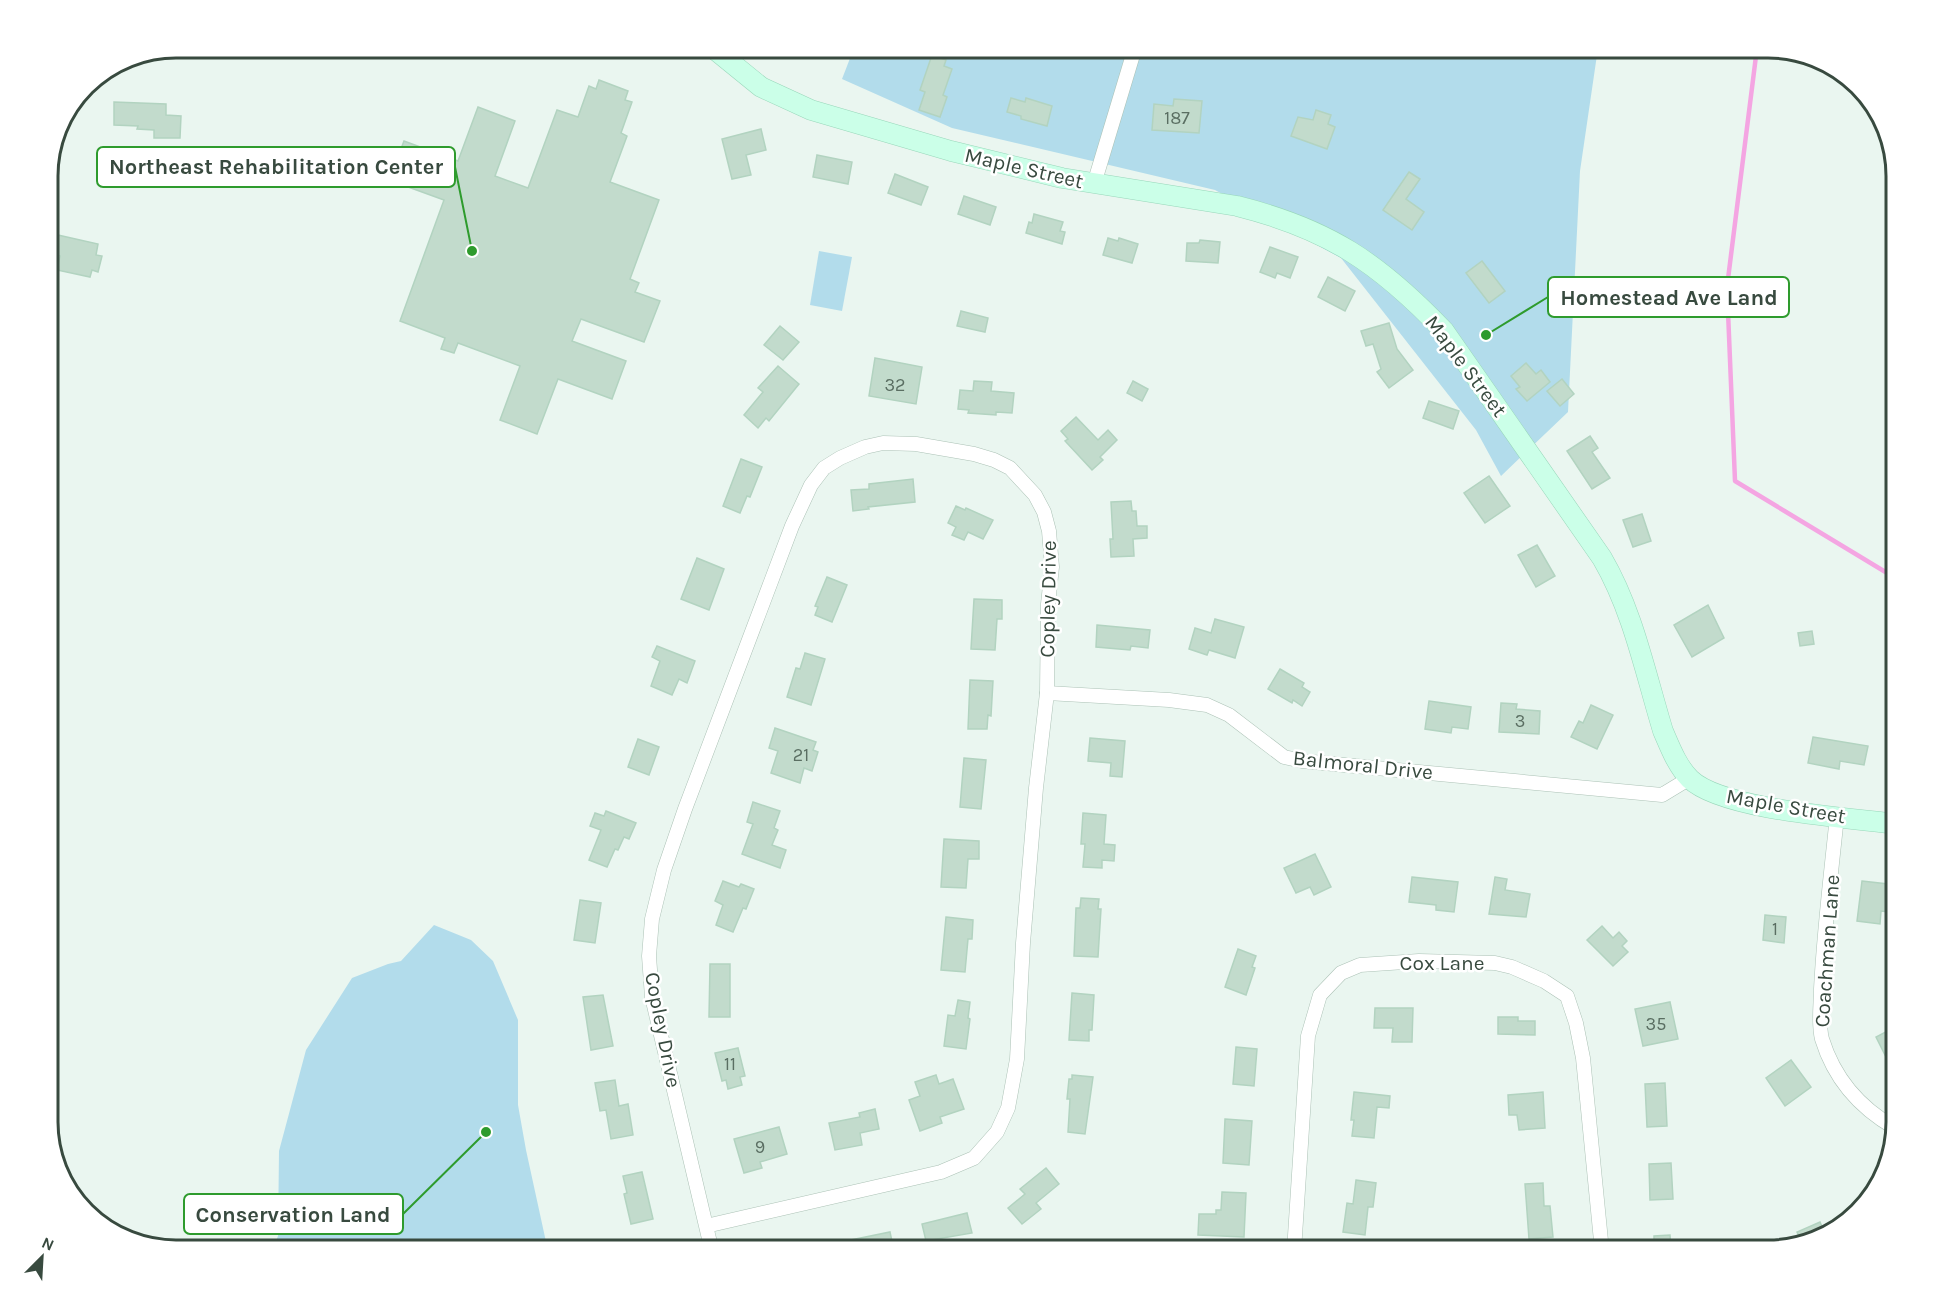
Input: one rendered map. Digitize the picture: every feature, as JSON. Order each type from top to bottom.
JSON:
[{"type":"street","points":[[1094,184],[1132,58]]},
{"type":"street","name":"Maple Street","points":[[726,59],[761,87],[811,110],[951,150],[1094,184],[1237,206],[1291,221],[1344,247],[1371,264],[1419,304],[1444,331],[1614,579],[1633,630],[1663,731],[1671,750],[1690,778],[1705,789],[1730,799],[1760,806],[1886,823]]},
{"type":"street","name":"Copley Drive","points":[[706,1227],[941,1172],[974,1158],[997,1132],[1008,1108],[1017,1059],[1023,943],[1036,788],[1047,693],[1048,604],[1052,550],[1044,512],[1035,495],[1010,468],[994,460],[974,454],[916,444],[883,443],[865,447],[824,468],[811,485],[792,526],[685,809],[664,870],[652,919],[649,956],[652,997],[706,1227],[709,1240]]},
{"type":"street","name":"Balmoral Drive","points":[[1047,693],[1169,700],[1207,705],[1230,715],[1284,757],[1302,760],[1662,795],[1690,778]]},
{"type":"street","name":"Coachman Lane","points":[[1837,816],[1823,954],[1821,1036],[1832,1066],[1849,1091],[1886,1122]]},
{"type":"street","name":"Cox Lane","points":[[1295,1240],[1308,1036],[1320,996],[1341,973],[1360,965],[1419,961],[1495,963],[1512,967],[1544,981],[1567,996],[1576,1023],[1583,1058],[1601,1240]]},
{"type":"shaded area","points":[[1597,58],[1580,171],[1568,412],[1501,476],[1476,430],[1341,258],[1215,190],[952,128],[842,79],[850,59]]},
{"type":"shaded area","points":[[819,251],[852,257],[842,311],[810,305]]},
{"type":"shaded area","points":[[434,925],[471,940],[493,961],[518,1020],[518,1105],[546,1240],[276,1240],[279,1151],[306,1050],[352,978],[401,961]]},
{"type":"building","points":[[931,59],[946,60],[944,66],[952,69],[943,95],[947,97],[940,117],[919,110],[925,92],[920,90]]},
{"type":"building","points":[[599,80],[628,91],[625,100],[632,102],[621,133],[627,136],[610,182],[659,200],[630,279],[639,283],[635,292],[660,301],[644,342],[581,319],[572,341],[626,361],[612,399],[558,379],[537,434],[500,420],[520,366],[458,343],[454,353],[441,349],[445,338],[400,321],[444,200],[389,180],[404,141],[458,161],[478,107],[515,121],[495,176],[528,188],[557,110],[578,117],[589,86],[596,89]]},
{"type":"building","points":[[1011,98],[1025,102],[1026,98],[1052,106],[1047,126],[1021,119],[1021,116],[1007,112]]},
{"type":"building","points":[[1174,99],[1202,101],[1199,133],[1152,130],[1154,104],[1173,106]]},
{"type":"building","points":[[114,102],[166,104],[166,115],[181,116],[180,138],[154,138],[154,130],[137,129],[138,126],[114,125]]},
{"type":"building","points":[[1316,110],[1331,115],[1328,124],[1335,127],[1327,149],[1291,136],[1298,117],[1313,120]]},
{"type":"building","points":[[761,129],[766,150],[746,155],[751,175],[732,179],[722,139]]},
{"type":"building","points":[[817,155],[852,162],[848,184],[813,177]]},
{"type":"building","points":[[1409,172],[1420,179],[1406,199],[1424,212],[1412,230],[1383,210]]},
{"type":"building","points":[[895,174],[928,187],[921,205],[888,193]]},
{"type":"building","points":[[964,196],[996,207],[990,225],[958,214]]},
{"type":"building","points":[[1034,214],[1063,222],[1060,231],[1065,232],[1062,244],[1026,233]]},
{"type":"building","points":[[59,235],[98,244],[96,255],[102,256],[98,272],[92,270],[90,277],[59,270]]},
{"type":"building","points":[[1108,238],[1118,241],[1119,238],[1138,244],[1132,263],[1103,255]]},
{"type":"building","points":[[1200,240],[1220,242],[1218,263],[1186,261],[1187,243],[1199,243]]},
{"type":"building","points":[[1270,247],[1298,257],[1290,278],[1277,273],[1275,278],[1260,272]]},
{"type":"building","points":[[1482,261],[1505,291],[1489,303],[1466,273]]},
{"type":"building","points":[[1328,277],[1355,291],[1345,311],[1318,297]]},
{"type":"building","points":[[961,311],[988,318],[985,332],[957,326]]},
{"type":"building","points":[[1389,323],[1397,349],[1413,370],[1389,388],[1377,372],[1381,369],[1373,344],[1366,346],[1361,331]]},
{"type":"building","points":[[780,326],[799,342],[783,360],[764,345]]},
{"type":"building","points":[[875,358],[922,367],[916,404],[869,396]]},
{"type":"building","points":[[1526,363],[1536,374],[1541,370],[1550,382],[1527,401],[1516,389],[1520,387],[1511,376]]},
{"type":"building","points":[[778,366],[799,384],[769,421],[766,418],[758,428],[744,415],[763,392],[758,388]]},
{"type":"building","points":[[1562,379],[1574,394],[1560,406],[1547,391]]},
{"type":"building","points":[[974,381],[992,382],[991,391],[1014,393],[1012,413],[996,412],[996,415],[968,413],[969,410],[958,409],[960,390],[973,391]]},
{"type":"building","points":[[1133,381],[1148,389],[1142,401],[1127,393]]},
{"type":"building","points":[[1429,401],[1459,411],[1453,429],[1423,418]]},
{"type":"building","points":[[1076,417],[1098,440],[1108,430],[1117,440],[1100,457],[1103,460],[1092,470],[1065,441],[1068,439],[1061,431]]},
{"type":"building","points":[[1590,436],[1598,448],[1592,452],[1610,478],[1592,489],[1567,451]]},
{"type":"building","points":[[741,459],[762,467],[750,497],[747,496],[740,513],[723,506]]},
{"type":"building","points":[[1489,476],[1510,506],[1485,523],[1464,493]]},
{"type":"building","points":[[913,479],[915,502],[868,507],[869,509],[853,511],[851,490],[869,489],[869,484]]},
{"type":"building","points":[[1131,501],[1132,511],[1136,511],[1137,526],[1147,526],[1147,538],[1133,539],[1134,556],[1111,557],[1110,539],[1113,539],[1111,502]]},
{"type":"building","points":[[956,506],[993,520],[983,539],[968,532],[964,540],[952,535],[956,527],[948,523]]},
{"type":"building","points":[[1642,514],[1651,541],[1633,547],[1623,520]]},
{"type":"building","points":[[1537,545],[1555,576],[1536,587],[1518,555]]},
{"type":"building","points":[[697,558],[724,569],[709,610],[681,599]]},
{"type":"building","points":[[827,577],[847,585],[832,622],[815,615],[818,607],[815,606]]},
{"type":"building","points":[[974,599],[1002,600],[1002,619],[997,619],[995,650],[971,649]]},
{"type":"building","points":[[1708,605],[1724,638],[1692,657],[1674,625]]},
{"type":"building","points":[[1215,619],[1244,627],[1235,658],[1209,650],[1207,655],[1189,649],[1195,628],[1211,633]]},
{"type":"building","points":[[1097,625],[1150,630],[1148,648],[1131,646],[1130,650],[1096,647]]},
{"type":"building","points":[[1812,631],[1814,644],[1800,646],[1798,633]]},
{"type":"building","points":[[657,646],[695,661],[687,683],[679,679],[672,695],[651,686],[660,661],[652,657]]},
{"type":"building","points":[[805,653],[825,659],[811,705],[787,697],[796,668],[800,669]]},
{"type":"building","points":[[1280,669],[1304,683],[1302,687],[1310,692],[1302,706],[1268,689]]},
{"type":"building","points":[[970,680],[993,681],[991,716],[988,715],[987,729],[968,729]]},
{"type":"building","points":[[1429,701],[1471,707],[1468,729],[1452,727],[1451,733],[1425,729]]},
{"type":"building","points":[[1501,703],[1517,704],[1516,709],[1540,711],[1539,734],[1499,732]]},
{"type":"building","points":[[1591,705],[1613,715],[1597,749],[1571,737],[1579,721],[1583,723]]},
{"type":"building","points":[[775,728],[816,742],[813,750],[818,752],[812,771],[804,768],[800,783],[771,773],[778,751],[769,748]]},
{"type":"building","points":[[1813,737],[1868,746],[1864,765],[1840,761],[1839,769],[1808,763]]},
{"type":"building","points":[[1090,738],[1125,741],[1122,777],[1110,776],[1111,763],[1088,761]]},
{"type":"building","points":[[638,739],[659,747],[649,775],[628,767]]},
{"type":"building","points":[[964,758],[986,760],[981,809],[960,807]]},
{"type":"building","points":[[753,802],[780,811],[774,828],[778,830],[772,845],[786,850],[780,868],[742,854],[753,824],[747,822]]},
{"type":"building","points":[[606,811],[636,823],[629,839],[624,837],[618,850],[615,849],[607,867],[589,860],[601,830],[590,826],[595,813],[604,816]]},
{"type":"building","points":[[1083,813],[1106,815],[1104,844],[1115,845],[1114,861],[1102,860],[1102,868],[1083,867],[1085,844],[1081,844]]},
{"type":"building","points":[[944,839],[979,841],[979,859],[968,859],[966,888],[941,887]]},
{"type":"building","points":[[1315,854],[1331,887],[1314,895],[1310,887],[1296,893],[1284,868]]},
{"type":"building","points":[[1412,877],[1458,882],[1454,912],[1436,910],[1436,905],[1409,902]]},
{"type":"building","points":[[1495,877],[1507,879],[1505,890],[1530,894],[1526,917],[1489,914]]},
{"type":"building","points":[[723,881],[739,887],[741,884],[754,889],[733,932],[716,925],[723,905],[715,901]]},
{"type":"building","points":[[1862,881],[1886,884],[1886,912],[1881,911],[1880,924],[1857,921]]},
{"type":"building","points":[[1081,898],[1099,899],[1098,909],[1101,909],[1098,957],[1074,956],[1076,908],[1080,908]]},
{"type":"building","points":[[580,900],[601,903],[595,943],[574,940]]},
{"type":"building","points":[[1765,915],[1786,917],[1784,943],[1763,940]]},
{"type":"building","points":[[946,917],[973,920],[972,939],[968,939],[965,972],[941,970]]},
{"type":"building","points":[[1602,926],[1613,938],[1619,932],[1627,941],[1622,946],[1628,952],[1613,966],[1587,940]]},
{"type":"building","points":[[1238,949],[1256,956],[1252,967],[1255,968],[1246,995],[1225,987]]},
{"type":"building","points":[[710,964],[730,964],[730,1017],[709,1017]]},
{"type":"building","points":[[1072,993],[1094,995],[1089,1041],[1069,1040]]},
{"type":"building","points":[[603,995],[613,1046],[591,1050],[583,997]]},
{"type":"building","points":[[958,1000],[970,1002],[966,1049],[944,1046],[948,1015],[955,1016]]},
{"type":"building","points":[[1670,1002],[1678,1039],[1643,1046],[1635,1009]]},
{"type":"building","points":[[1375,1008],[1413,1008],[1412,1042],[1392,1042],[1393,1028],[1374,1028]]},
{"type":"building","points":[[1498,1017],[1518,1017],[1518,1021],[1535,1021],[1535,1035],[1498,1034]]},
{"type":"building","points":[[1886,1032],[1886,1057],[1876,1037]]},
{"type":"building","points":[[1236,1047],[1257,1049],[1254,1086],[1233,1084]]},
{"type":"building","points":[[738,1048],[745,1076],[740,1077],[742,1085],[728,1089],[726,1080],[722,1081],[715,1053]]},
{"type":"building","points":[[1791,1060],[1811,1087],[1785,1106],[1766,1078]]},
{"type":"building","points":[[936,1075],[939,1084],[953,1079],[964,1109],[940,1117],[942,1123],[920,1131],[909,1100],[920,1096],[915,1082]]},
{"type":"building","points":[[1072,1075],[1093,1077],[1085,1134],[1068,1132],[1070,1099],[1067,1099],[1069,1079],[1072,1079]]},
{"type":"building","points":[[615,1080],[619,1106],[628,1104],[633,1135],[611,1139],[606,1110],[600,1111],[595,1083]]},
{"type":"building","points":[[1665,1083],[1667,1126],[1647,1127],[1645,1084]]},
{"type":"building","points":[[1354,1092],[1390,1096],[1389,1108],[1377,1107],[1374,1138],[1352,1136]]},
{"type":"building","points":[[1543,1092],[1545,1128],[1519,1130],[1517,1115],[1509,1115],[1508,1095]]},
{"type":"building","points":[[875,1109],[879,1129],[860,1133],[862,1145],[835,1150],[829,1123],[860,1117],[859,1113]]},
{"type":"building","points":[[1225,1119],[1252,1121],[1249,1165],[1223,1163]]},
{"type":"building","points":[[779,1127],[787,1154],[760,1162],[762,1168],[744,1173],[734,1139]]},
{"type":"building","points":[[1671,1163],[1673,1199],[1650,1200],[1649,1164]]},
{"type":"building","points":[[1046,1168],[1059,1184],[1036,1203],[1041,1209],[1022,1224],[1008,1208],[1025,1194],[1020,1189]]},
{"type":"building","points":[[642,1172],[653,1219],[631,1224],[624,1194],[627,1193],[623,1176]]},
{"type":"building","points":[[1356,1180],[1376,1183],[1373,1207],[1368,1207],[1365,1235],[1343,1232],[1347,1203],[1353,1204]]},
{"type":"building","points":[[1543,1183],[1544,1206],[1550,1206],[1553,1237],[1529,1239],[1525,1184]]},
{"type":"building","points":[[1222,1192],[1246,1193],[1244,1237],[1198,1235],[1199,1214],[1216,1214],[1216,1210],[1221,1210]]},
{"type":"building","points":[[967,1213],[972,1233],[926,1240],[922,1224]]},
{"type":"building","points":[[1820,1222],[1822,1228],[1799,1236],[1797,1232]]},
{"type":"building","points":[[890,1232],[892,1240],[851,1240]]},
{"type":"building","points":[[1670,1235],[1670,1240],[1654,1240],[1654,1236]]},
{"type":"waterway","points":[[1756,58],[1727,287],[1735,481],[1886,572]]},
{"type":"place","name":"Northeast Rehabilitation Center","points":[[472,251]]},
{"type":"place","name":"Homestead Ave Land","points":[[1486,335]]},
{"type":"place","name":"Conservation Land","points":[[486,1132]]}]
